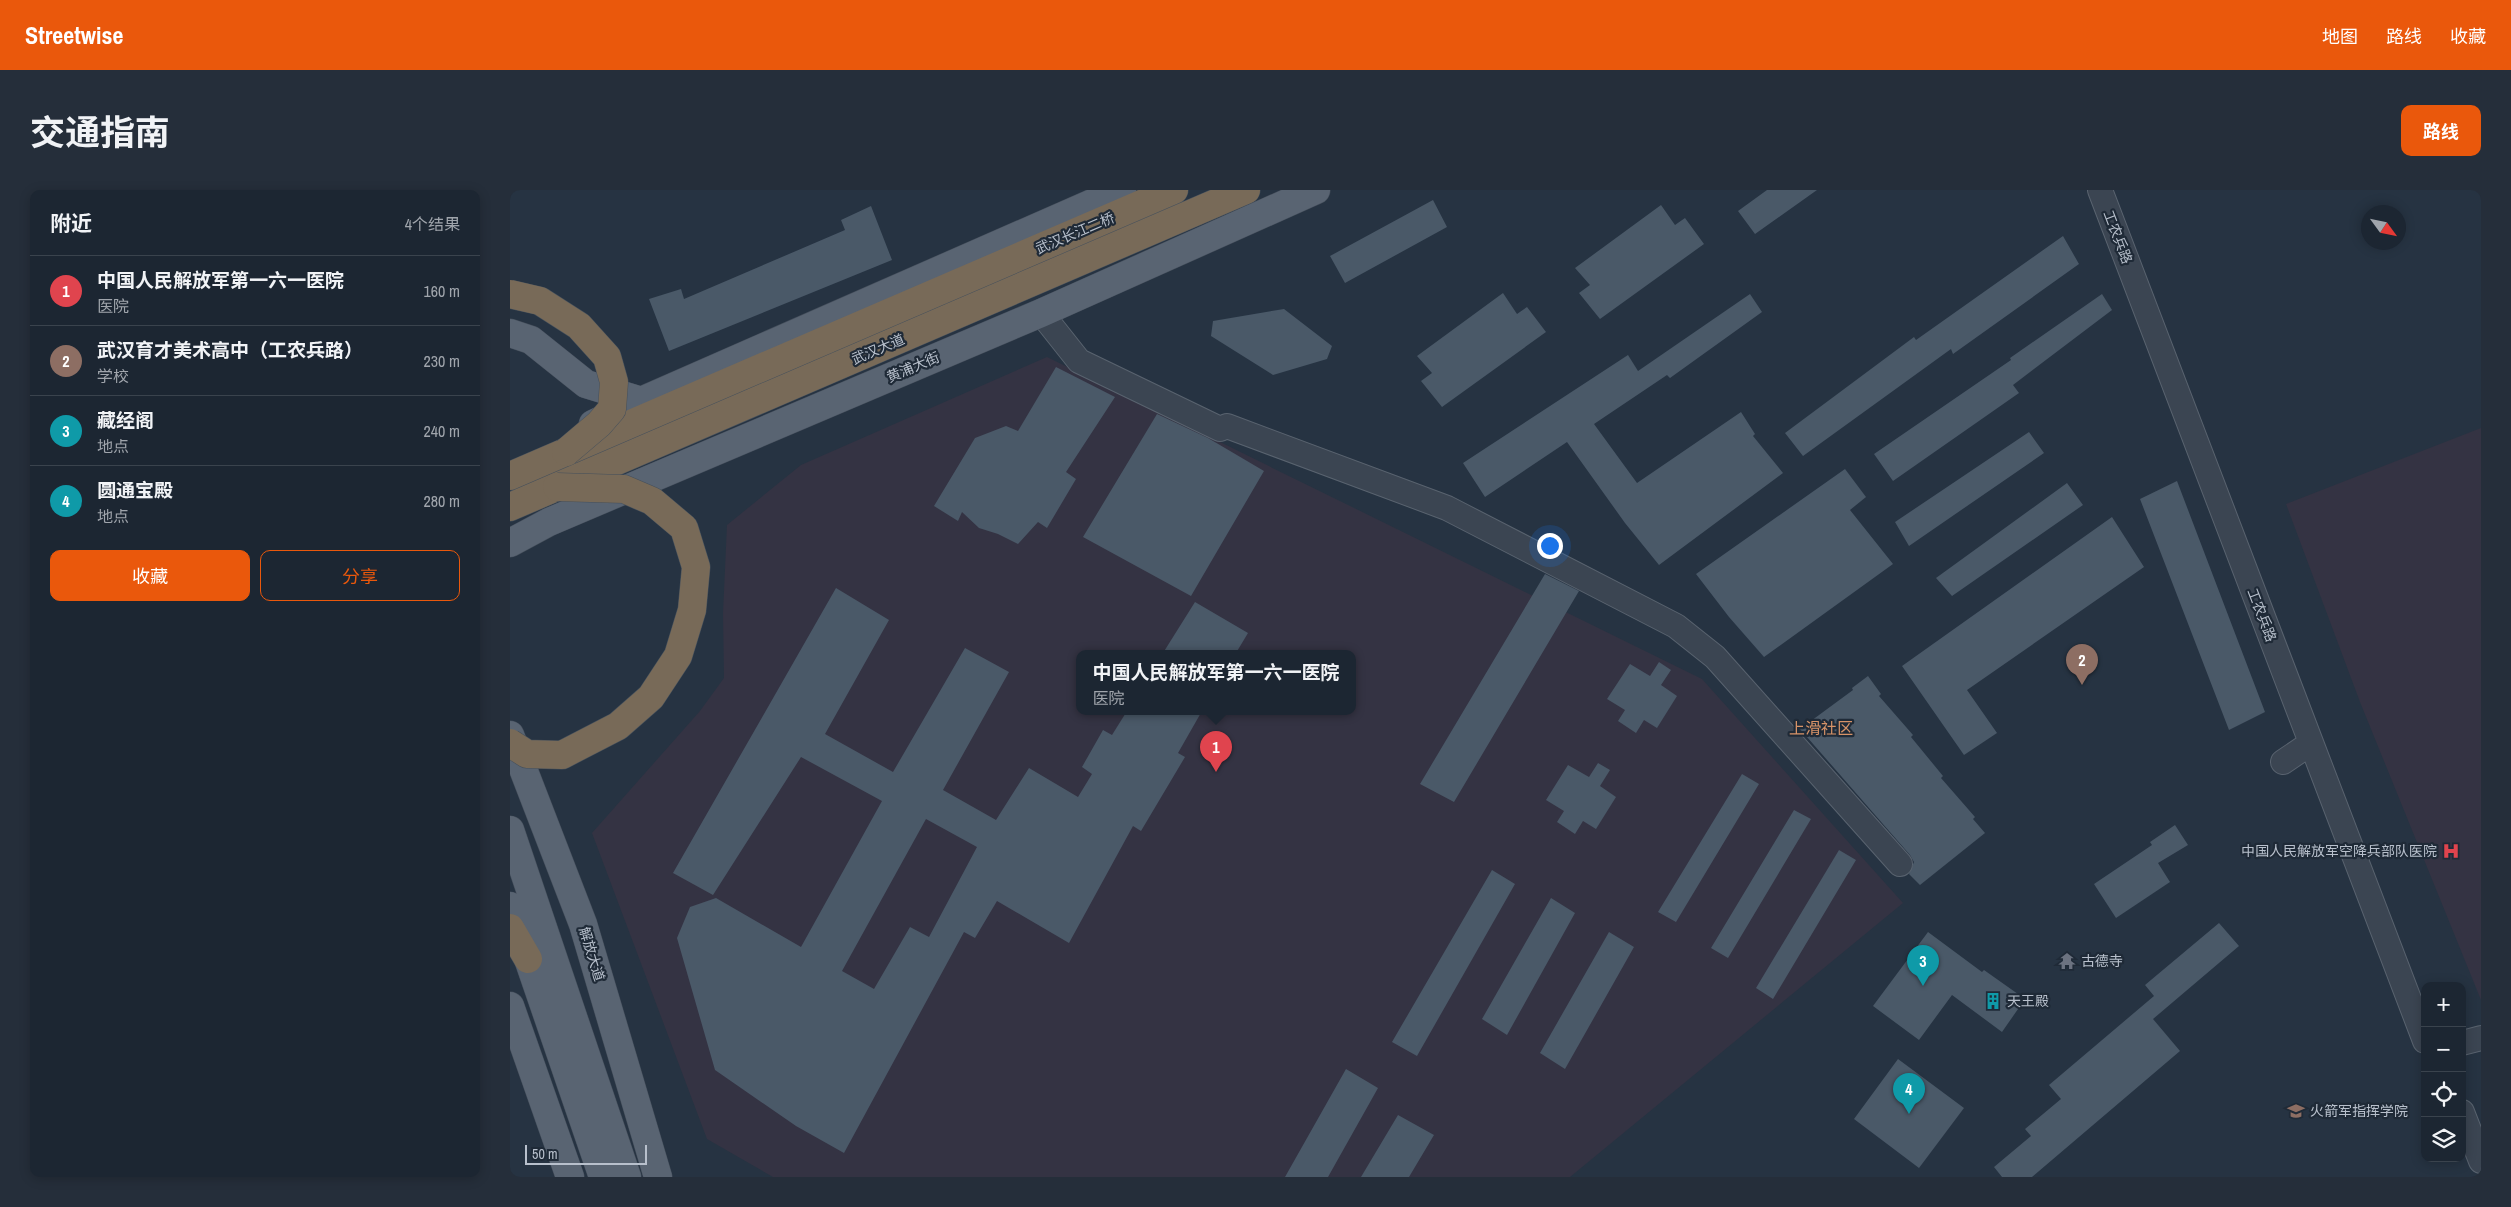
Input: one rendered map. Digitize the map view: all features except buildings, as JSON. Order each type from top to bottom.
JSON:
[{"type":"highway","name":"武汉长江二桥","points":[[976,275],[1174,190]]},
{"type":"highway","name":"武汉大道","points":[[510,507],[1246,190]]},
{"type":"highway","name":"武汉大道","points":[[510,476],[976,275]]},
{"type":"highway","points":[[510,294],[540,301],[579,326],[607,356],[614,382],[612,409],[599,424],[566,452]]},
{"type":"highway","points":[[510,743],[527,754],[562,755],[618,726],[650,696],[678,656],[692,610],[696,567],[684,528],[652,501],[624,489],[557,487]]},
{"type":"highway","points":[[510,928],[528,959]]},
{"type":"main road","points":[[510,464],[641,401],[1122,190]]},
{"type":"main road","name":"黄浦大街","points":[[510,543],[549,522],[1041,313],[1316,190]]},
{"type":"main road","points":[[510,333],[532,340],[586,384],[641,401]]},
{"type":"main road","name":"解放大道","points":[[510,736],[583,924],[658,1177]]},
{"type":"main road","points":[[510,830],[627,1177]]},
{"type":"main road","points":[[510,906],[603,1177]]},
{"type":"main road","points":[[510,1006],[570,1177]]},
{"type":"street","name":"工农兵路","points":[[2100,190],[2421,1031]]},
{"type":"street","name":"工农兵路","points":[[2110,190],[2421,1003]]},
{"type":"street","points":[[1041,313],[1079,361],[1220,429],[1227,426],[1447,508],[1676,626],[1715,657],[1900,864]]},
{"type":"street","points":[[2283,762],[2311,743]]},
{"type":"street","points":[[2466,1042],[2481,1038]]},
{"type":"street","points":[[2464,1117],[2481,1161]]},
{"type":"street","points":[[2466,1149],[2477,1177]]},
{"type":"shaded area","points":[[1047,357],[1702,679],[1903,903],[1570,1177],[773,1177],[707,1139],[592,833],[700,711],[724,678],[723,613],[727,525],[801,465]]},
{"type":"shaded area","name":"中国人民解放军空降兵部队医院","points":[[2481,428],[2481,1000],[2360,702],[2286,504]]},
{"type":"place","name":"武汉育才美术高中（工农兵路）","points":[[2082,685]]},
{"type":"place","name":"中国人民解放军第一六一医院","points":[[1216,772]]},
{"type":"place","name":"中国人民解放军空降兵部队医院","points":[[2451,851]]},
{"type":"place","name":"古德寺","points":[[2067,961]]},
{"type":"place","name":"藏经阁","points":[[1923,986]]},
{"type":"place","name":"天王殿","points":[[1993,1001]]},
{"type":"place","name":"火箭军指挥学院","points":[[2296,1111]]},
{"type":"place","name":"圆通宝殿","points":[[1909,1114]]},
{"type":"district","name":"上滑社区","points":[[1821,728]]}]
